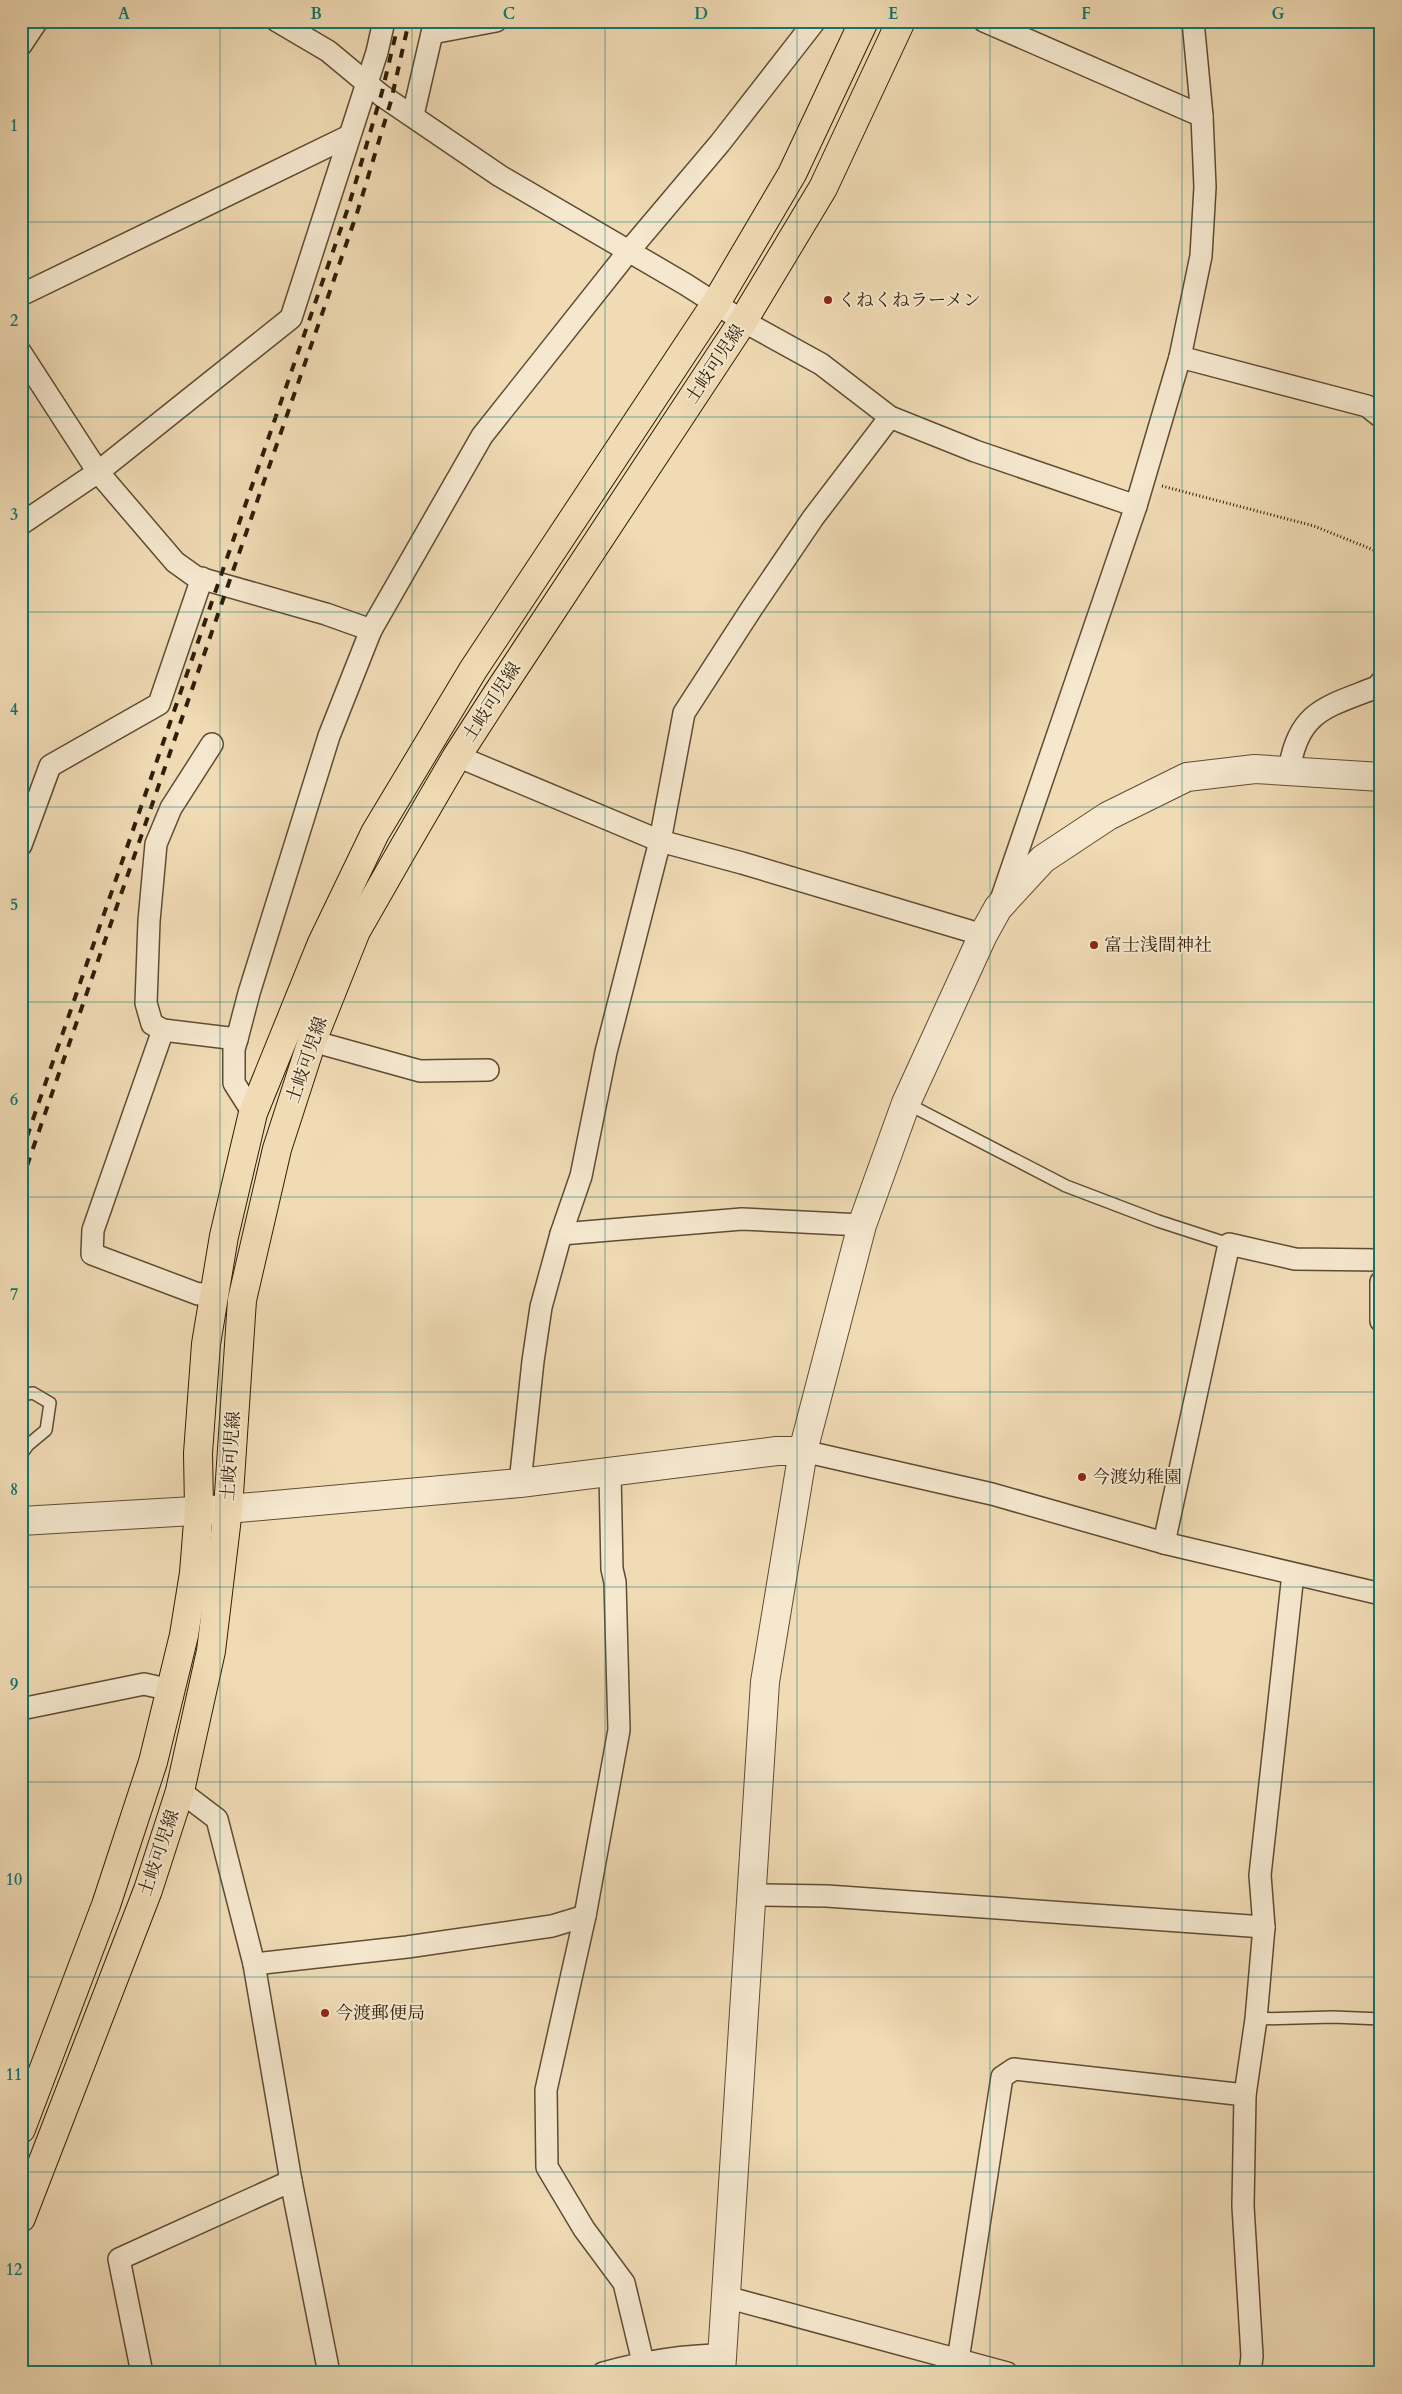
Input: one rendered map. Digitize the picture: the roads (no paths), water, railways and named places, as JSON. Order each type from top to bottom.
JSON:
[{"type":"main road","name":"土岐可児線","points":[[21,2129],[106,1905],[153,1762],[184,1635],[194,1573],[199,1509],[199,1444],[206,1344],[224,1236],[253,1113],[322,943],[375,833],[479,662],[716,303],[792,174],[864,21]]},
{"type":"main road","name":"土岐可児線","points":[[21,2218],[148,1890],[180,1791],[211,1651],[228,1508],[242,1300],[277,1149],[312,1041],[356,931],[457,756],[744,321],[823,188],[901,21]]},
{"type":"street","points":[[21,45],[36,21]]},
{"type":"street","points":[[277,21],[328,52],[381,95],[500,176],[744,321],[821,364],[890,417],[974,451],[1136,506]]},
{"type":"street","points":[[21,524],[98,472],[291,318],[377,52],[384,21]]},
{"type":"street","points":[[413,116],[432,33],[496,21]]},
{"type":"street","points":[[253,1113],[234,1083],[234,1050],[252,983],[329,736],[371,630],[482,436],[628,252],[720,143],[815,21]]},
{"type":"street","points":[[984,21],[1202,116]]},
{"type":"street","points":[[603,2373],[643,2362],[701,2355],[722,2364],[765,1682],[803,1451],[862,1225],[906,1103],[983,935],[998,908],[1136,506],[1180,358],[1201,256],[1205,187],[1202,116],[1194,21]]},
{"type":"street","points":[[21,295],[349,136]]},
{"type":"street","points":[[21,353],[98,472],[175,562],[196,577],[371,630]]},
{"type":"street","points":[[1180,358],[1367,406],[1381,417]]},
{"type":"street","points":[[520,1483],[538,1325],[560,1234],[581,1176],[606,1052],[660,841],[684,713],[813,518],[890,417]]},
{"type":"street","points":[[21,845],[50,766],[159,704],[202,578]]},
{"type":"street","points":[[1289,771],[1292,752],[1306,724],[1320,710],[1376,687],[1381,682]]},
{"type":"street","points":[[212,744],[171,808],[156,844],[149,920],[146,1003],[152,1024],[163,1030],[237,1039]]},
{"type":"street","points":[[457,756],[660,841],[742,863],[983,935]]},
{"type":"street","points":[[998,908],[1044,860],[1108,816],[1187,777],[1255,769],[1381,777]]},
{"type":"street","points":[[163,1030],[93,1230],[92,1254],[198,1294],[215,1293]]},
{"type":"street","points":[[312,1041],[420,1071],[488,1070]]},
{"type":"street","points":[[560,1234],[742,1220],[862,1225]]},
{"type":"street","points":[[1164,1543],[1228,1244],[1295,1259],[1381,1260]]},
{"type":"street","points":[[1381,1282],[1381,1320]]},
{"type":"street","points":[[21,1521],[228,1508],[520,1483],[777,1451],[803,1451],[992,1494],[1164,1543],[1381,1594]]},
{"type":"street","points":[[610,1473],[612,1569],[616,1582],[619,1730],[585,1916],[546,2090],[547,2167],[584,2230],[624,2283],[643,2362]]},
{"type":"street","points":[[1250,2373],[1252,2356],[1243,2206],[1245,2096],[1256,2018],[1264,1927],[1260,1875],[1293,1574]]},
{"type":"street","points":[[21,1709],[144,1684],[171,1690]]},
{"type":"street","points":[[180,1791],[217,1819],[254,1964],[290,2181],[329,2373]]},
{"type":"street","points":[[753,1895],[827,1896],[1264,1927]]},
{"type":"street","points":[[254,1964],[407,1947],[533,1929],[552,1926],[585,1916]]},
{"type":"street","points":[[958,2360],[1002,2077],[1014,2069],[1245,2096]]},
{"type":"street","points":[[142,2373],[119,2259],[290,2181]]},
{"type":"street","points":[[726,2297],[1007,2373]]},
{"type":"lane","points":[[906,1103],[1066,1186],[1158,1221],[1228,1244]]},
{"type":"lane","points":[[21,1396],[33,1393],[50,1403],[46,1430],[25,1444],[21,1455]]},
{"type":"lane","points":[[1256,2018],[1333,2017],[1381,2020]]},
{"type":"railway","points":[[21,1154],[349,205],[382,92],[399,21]]},
{"type":"railway","points":[[21,1183],[358,210],[391,101],[409,21]]},
{"type":"place","name":"くねくねラーメン","points":[[828,300]]},
{"type":"place","name":"富士浅間神社","points":[[1094,945]]},
{"type":"place","name":"今渡幼稚園","points":[[1082,1477]]},
{"type":"place","name":"今渡郵便局","points":[[325,2013]]}]
